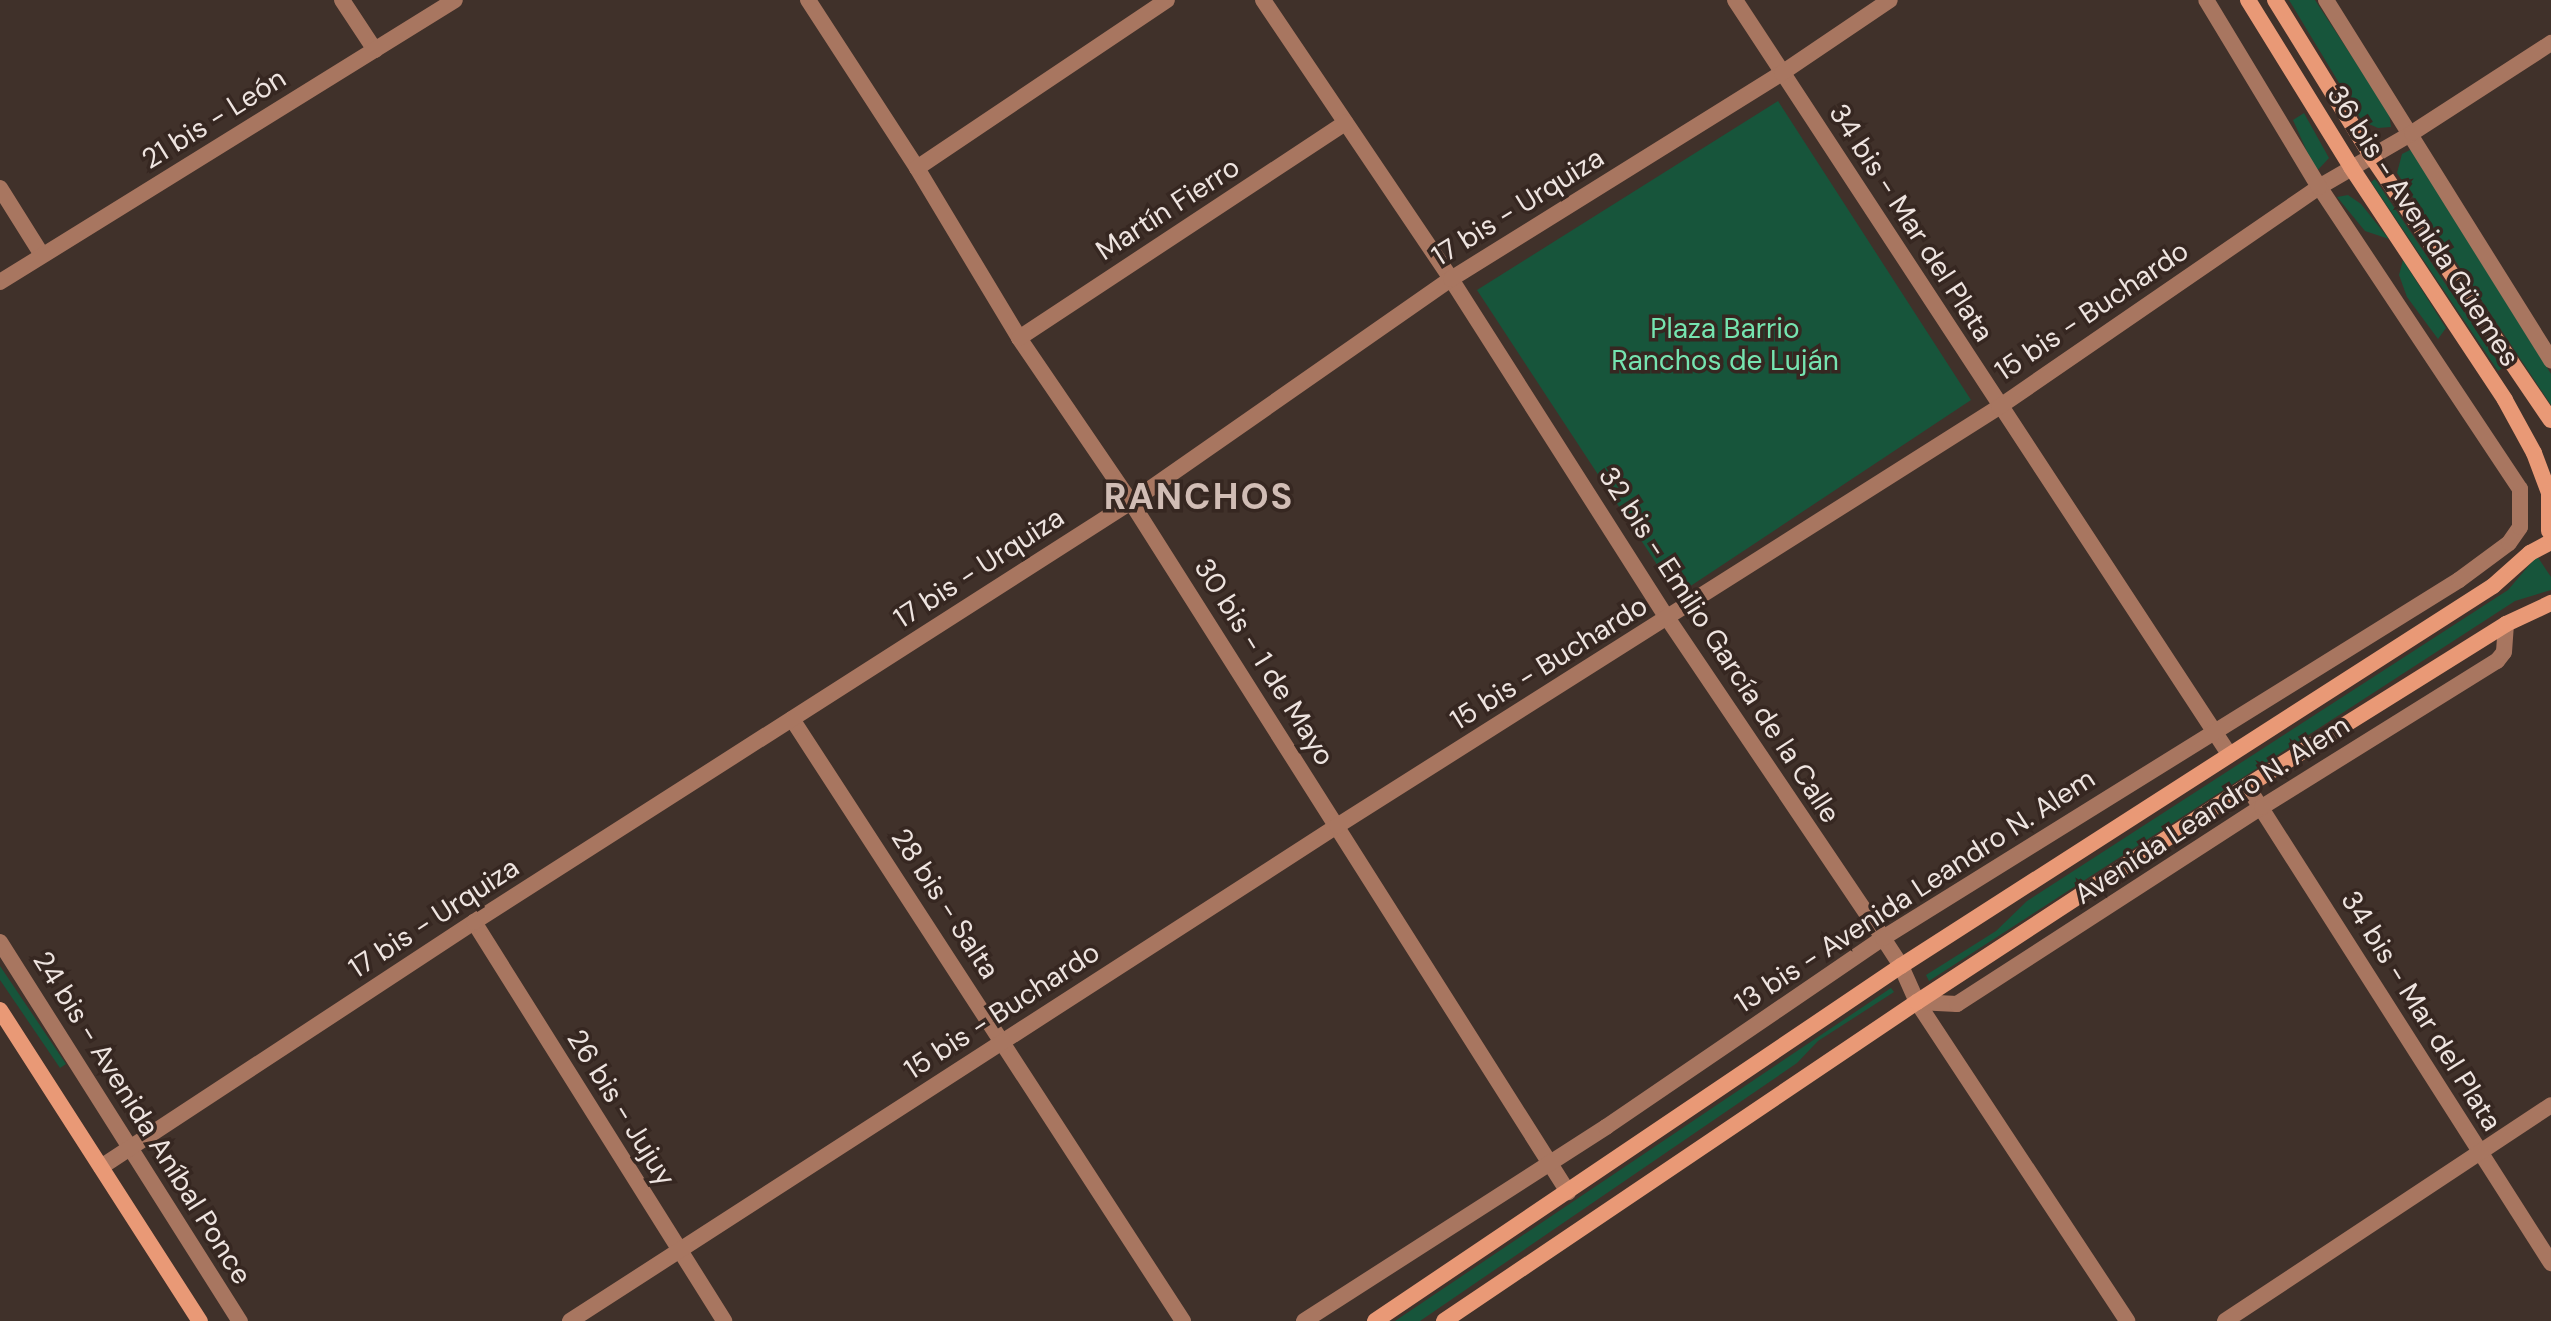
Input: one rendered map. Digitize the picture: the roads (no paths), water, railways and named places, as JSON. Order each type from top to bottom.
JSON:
[{"type":"main road","name":"36 bis - Avenida Güemes","points":[[2248,0],[2351,167],[2505,400],[2534,453],[2549,493],[2550,536]]},
{"type":"main road","name":"36 bis - Avenida Güemes","points":[[2275,0],[2372,157],[2551,420]]},
{"type":"main road","name":"13 bis - Avenida Leandro N. Alem","points":[[1375,1321],[1901,966],[2493,586],[2550,536]]},
{"type":"main road","points":[[1444,1321],[1917,1002],[2247,786],[2506,624],[2551,603]]},
{"type":"main road","name":"24 bis - Avenida Aníbal Ponce","points":[[0,1010],[200,1321]]},
{"type":"street","points":[[342,0],[375,50]]},
{"type":"street","name":"21 bis - León","points":[[0,282],[455,0]]},
{"type":"street","name":"30 bis - 1 de Mayo","points":[[809,0],[917,168],[1019,338],[1131,502],[1568,1192]]},
{"type":"street","points":[[917,168],[1167,0]]},
{"type":"street","name":"32 bis - Emilio García de la Calle","points":[[1263,0],[1451,279],[1668,619],[1883,938],[1901,966],[1917,1002],[2127,1321]]},
{"type":"street","name":"34 bis - Mar del Plata","points":[[1735,0],[2229,754]]},
{"type":"street","name":"17 bis - Urquiza","points":[[101,1167],[474,922],[1131,502],[1451,279],[1782,73],[1890,0]]},
{"type":"street","points":[[2206,0],[2319,187]]},
{"type":"street","name":"36 bis - Avenida Güemes","points":[[2326,0],[2412,133],[2551,360]]},
{"type":"street","name":"15 bis - Buchardo","points":[[570,1321],[1337,826],[1999,407],[2319,187],[2412,133],[2551,43]]},
{"type":"street","name":"Martín Fierro","points":[[1019,338],[1345,123]]},
{"type":"street","name":"13 bis - Avenida Leandro N. Alem","points":[[1304,1321],[1550,1163],[1883,938],[2490,558],[2520,527],[2520,489],[2319,187]]},
{"type":"street","points":[[0,188],[42,255]]},
{"type":"street","name":"Avenida Leandro N. Alem","points":[[1917,1002],[1957,1004],[2262,807],[2497,661],[2504,652],[2506,624]]},
{"type":"street","name":"28 bis - Salta","points":[[792,719],[1183,1321]]},
{"type":"street","name":"34 bis - Mar del Plata","points":[[2247,786],[2551,1263]]},
{"type":"street","name":"26 bis - Jujuy","points":[[474,922],[724,1321]]},
{"type":"street","name":"24 bis - Avenida Aníbal Ponce","points":[[0,942],[240,1321]]},
{"type":"street","points":[[2225,1321],[2551,1105]]},
{"type":"district","name":"RANCHOS","points":[[1199,497]]},
{"type":"park label","name":"Plaza Barrio Ranchos de Luján","points":[[1725,345]]}]
